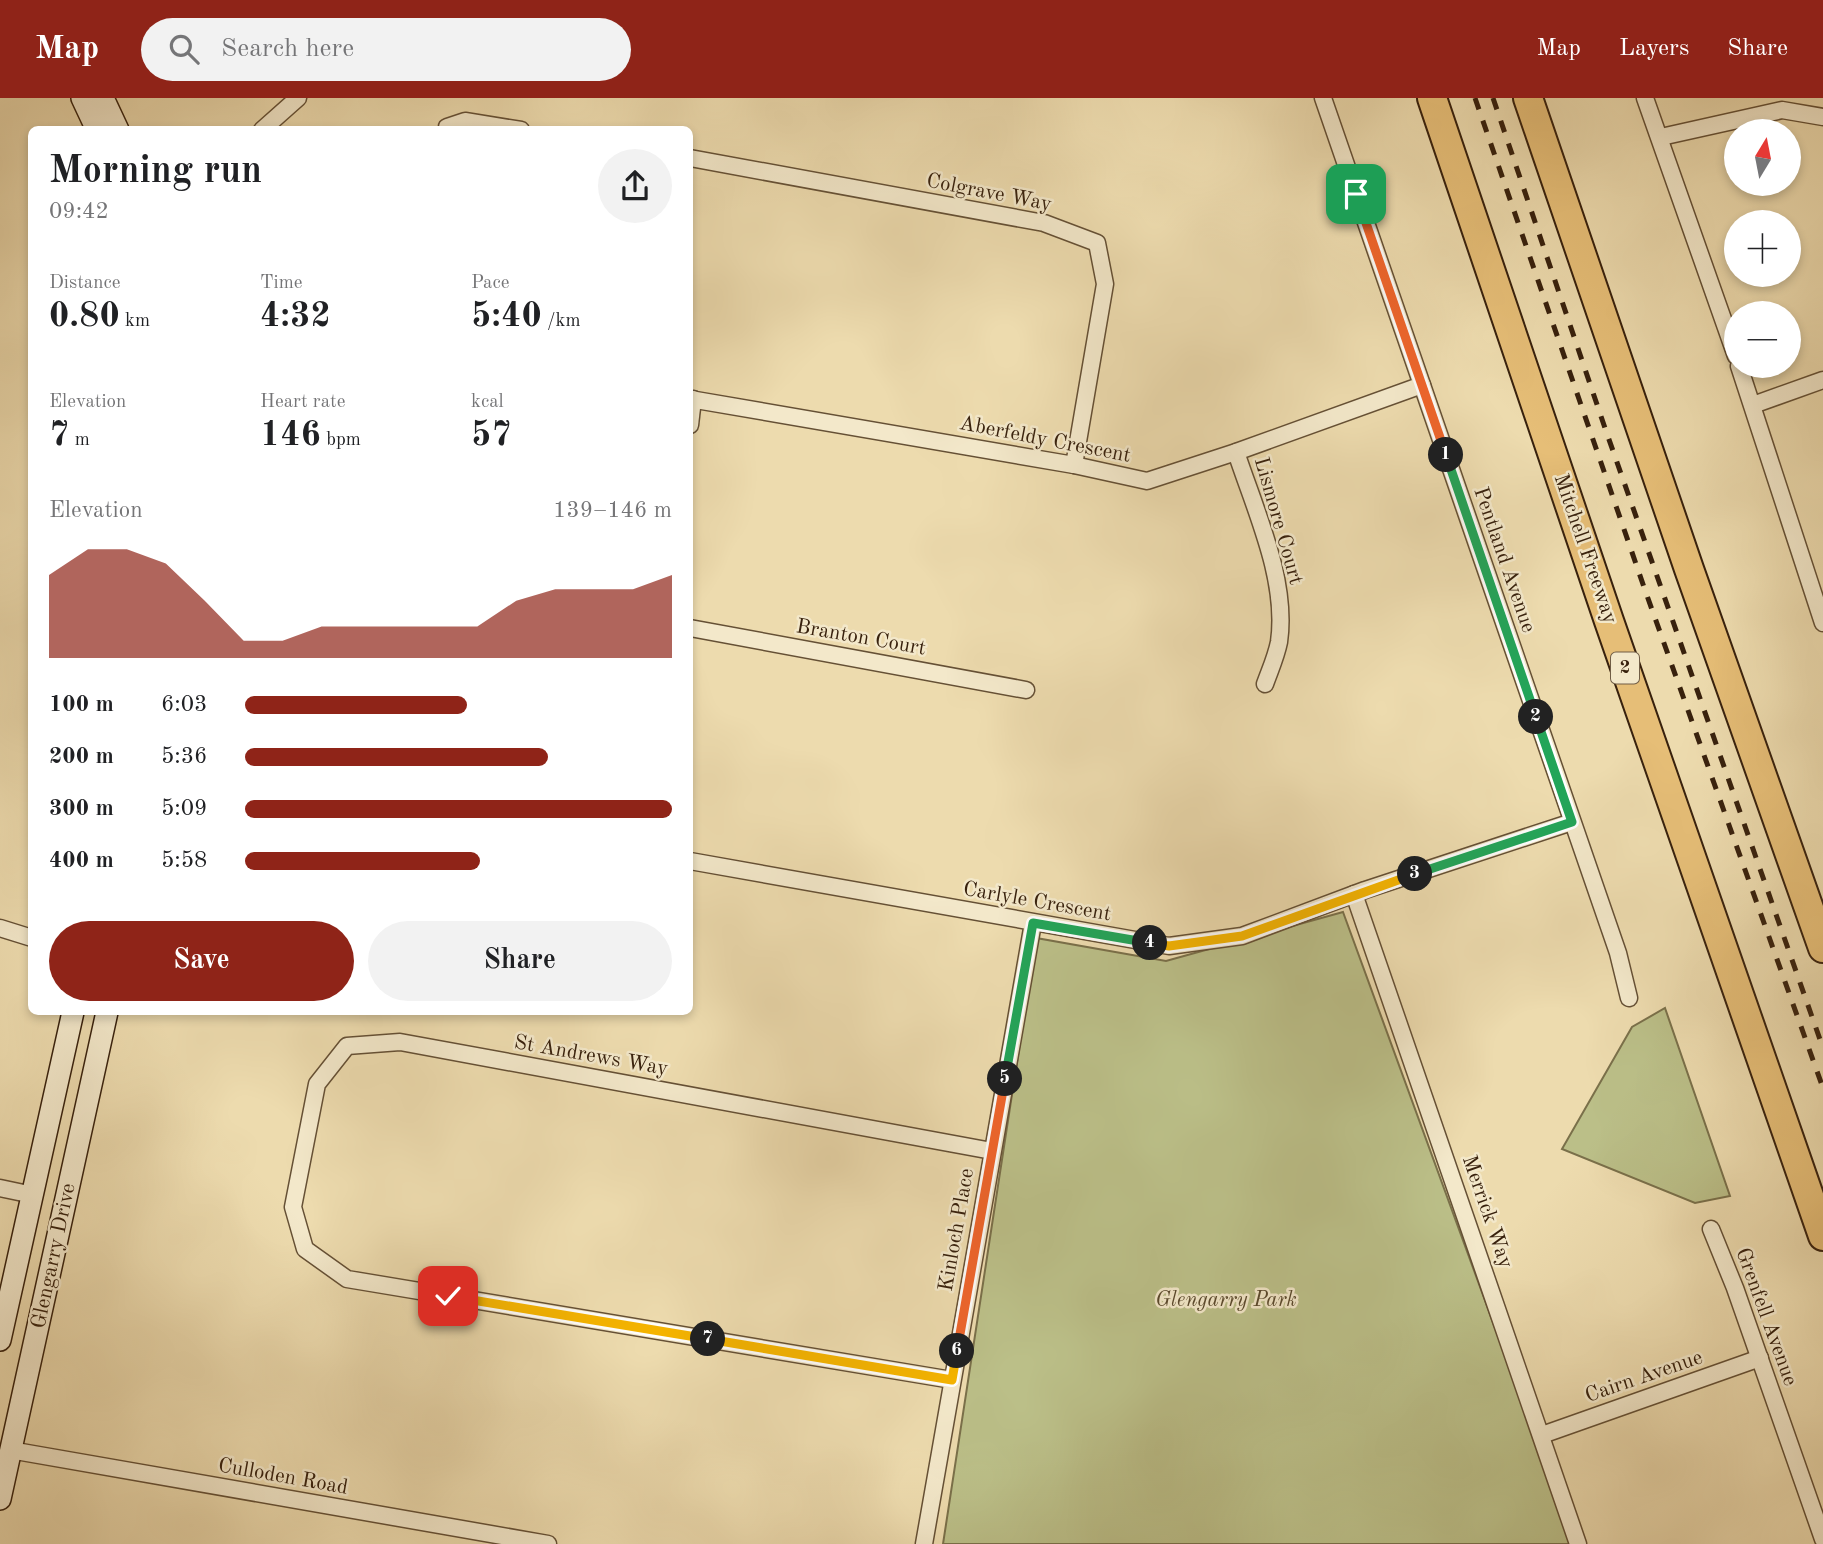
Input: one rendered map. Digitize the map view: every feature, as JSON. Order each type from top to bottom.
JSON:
[{"type":"highway","name":"Mitchell Freeway","points":[[1432,98],[1609,621],[1823,1236]]},
{"type":"highway","points":[[1528,98],[1693,582],[1823,948]]},
{"type":"main road","points":[[82,98],[95,126]]},
{"type":"main road","points":[[103,98],[116,126]]},
{"type":"main road","name":"Glengarry Drive","points":[[0,1340],[72,1015]]},
{"type":"main road","name":"Glengarry Drive","points":[[0,1499],[106,1015]]},
{"type":"street","points":[[266,126],[298,98]]},
{"type":"street","name":"Pentland Avenue","points":[[1323,98],[1618,953],[1629,998]]},
{"type":"street","points":[[1645,98],[1661,136],[1724,321]]},
{"type":"street","points":[[1661,136],[1782,110],[1823,117]]},
{"type":"street","points":[[450,126],[465,121],[496,126]]},
{"type":"street","name":"Colgrave Way","points":[[693,159],[1044,223],[1097,243],[1105,284],[1074,465]]},
{"type":"street","points":[[1743,378],[1823,623]]},
{"type":"street","points":[[1753,405],[1823,380]]},
{"type":"street","name":"Aberfeldy Crescent","points":[[693,399],[1074,465],[1147,481],[1422,385]]},
{"type":"street","name":"Lismore Court","points":[[1236,452],[1273,566],[1280,599],[1279,642],[1265,684]]},
{"type":"street","name":"Branton Court","points":[[693,629],[1026,690]]},
{"type":"street","name":"Carlyle Crescent","points":[[693,862],[1169,946],[1242,936],[1354,894],[1572,822]]},
{"type":"street","name":"Merrick Way","points":[[1354,894],[1578,1544]]},
{"type":"street","name":"Kinloch Place","points":[[924,1544],[1033,923]]},
{"type":"street","points":[[0,928],[28,937]]},
{"type":"street","name":"St Andrews Way","points":[[952,1380],[347,1279],[305,1249],[293,1208],[317,1084],[346,1046],[400,1042],[992,1151]]},
{"type":"street","points":[[0,1188],[33,1195]]},
{"type":"street","name":"Grenfell Avenue","points":[[1711,1229],[1760,1358],[1823,1539]]},
{"type":"street","name":"Cairn Avenue","points":[[1542,1435],[1760,1358]]},
{"type":"street","name":"Culloden Road","points":[[10,1450],[548,1544]]},
{"type":"green space","name":"Glengarry Park","points":[[1343,912],[1574,1544],[943,1544],[1036,938],[1166,961]]},
{"type":"green space","points":[[1665,1008],[1730,1196],[1695,1203],[1562,1149],[1632,1027]]},
{"type":"railway","points":[[1475,98],[1645,590],[1823,1088]]},
{"type":"railway","points":[[1493,98],[1606,431],[1823,1048]]},
{"type":"route","points":[[448,1296],[952,1380],[1033,923],[1169,946],[1242,936],[1365,890],[1572,822],[1356,194]]}]
